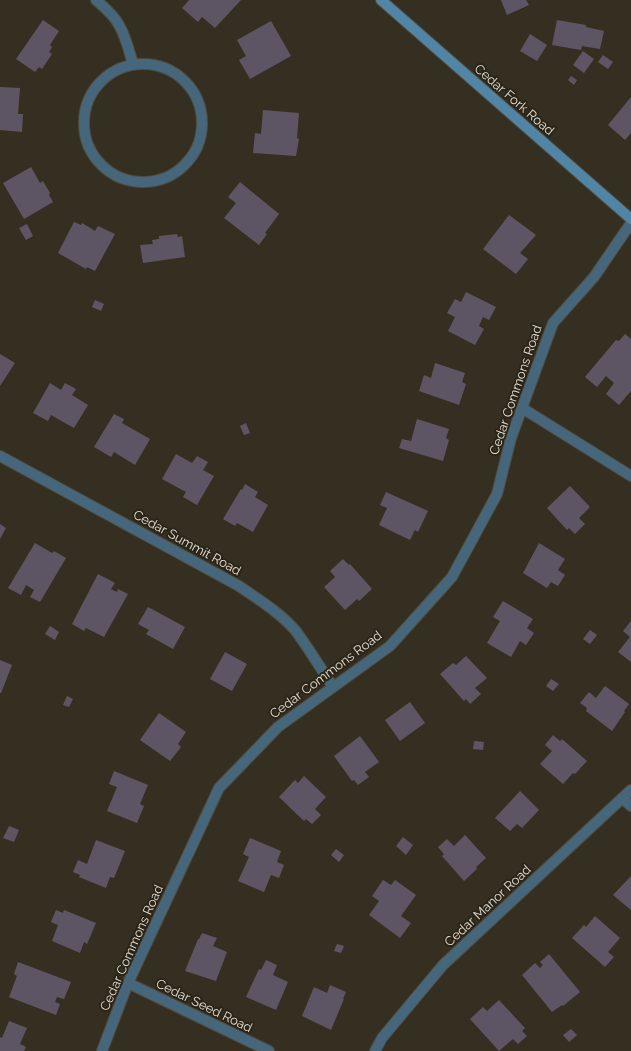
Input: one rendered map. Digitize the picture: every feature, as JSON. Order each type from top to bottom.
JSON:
[{"type":"street","points":[[96,0],[119,24],[125,37],[133,64]]},
{"type":"street","name":"Cedar Fork Road","points":[[381,0],[631,219]]},
{"type":"street","points":[[146,63],[159,65],[172,70],[192,87],[202,112],[203,125],[201,138],[196,151],[188,162],[178,171],[167,177],[154,181],[140,182],[127,180],[109,171],[95,158],[85,133],[84,120],[86,107],[91,94],[109,74],[120,68],[133,64],[146,63]]},
{"type":"street","name":"Cedar Commons Road","points":[[102,1051],[128,984],[219,788],[278,727],[390,646],[452,577],[497,494],[510,438],[553,323],[594,277],[631,223]]},
{"type":"street","points":[[522,408],[631,476]]},
{"type":"street","name":"Cedar Summit Road","points":[[0,456],[239,586],[262,601],[295,631],[333,687]]},
{"type":"street","name":"Cedar Manor Road","points":[[374,1051],[382,1038],[443,965],[631,790]]},
{"type":"street","points":[[622,798],[631,806]]},
{"type":"street","name":"Cedar Seed Road","points":[[128,984],[269,1051]]},
{"type":"building","points":[[189,0],[241,0],[215,28],[202,17],[198,22],[182,8]]},
{"type":"building","points":[[501,0],[526,0],[529,5],[507,15]]},
{"type":"building","points":[[43,20],[59,31],[50,45],[52,47],[49,52],[52,54],[42,69],[39,67],[35,72],[16,59]]},
{"type":"building","points":[[557,20],[586,25],[586,27],[604,31],[600,49],[582,46],[581,50],[552,45]]},
{"type":"building","points":[[271,21],[291,56],[250,79],[239,60],[246,56],[237,40]]},
{"type":"building","points":[[530,34],[547,45],[537,61],[520,51]]},
{"type":"building","points":[[583,51],[594,59],[584,73],[573,65]]},
{"type":"building","points":[[603,55],[613,62],[608,69],[598,62]]},
{"type":"building","points":[[571,76],[577,80],[574,85],[568,80]]},
{"type":"building","points":[[0,87],[20,88],[18,114],[23,114],[22,132],[0,130]]},
{"type":"building","points":[[631,97],[631,133],[625,140],[608,125]]},
{"type":"building","points":[[263,110],[299,113],[297,138],[299,139],[296,156],[253,153],[255,133],[261,134]]},
{"type":"building","points":[[31,167],[40,183],[43,181],[53,202],[24,219],[3,183]]},
{"type":"building","points":[[240,182],[279,214],[265,233],[267,234],[259,245],[224,218],[236,203],[228,197]]},
{"type":"building","points":[[509,215],[536,235],[520,253],[528,259],[516,274],[483,249]]},
{"type":"building","points":[[74,222],[81,225],[82,223],[95,231],[98,226],[115,234],[95,271],[87,267],[86,269],[58,253]]},
{"type":"building","points":[[27,224],[33,236],[26,240],[19,228]]},
{"type":"building","points":[[177,234],[178,237],[182,236],[185,257],[143,263],[140,245],[153,244],[152,240],[159,239],[159,236]]},
{"type":"building","points":[[466,292],[496,307],[489,320],[483,317],[479,326],[484,329],[475,345],[448,331],[455,317],[447,313],[455,299],[461,302]]},
{"type":"building","points":[[95,300],[104,304],[101,311],[92,307]]},
{"type":"building","points":[[625,334],[631,339],[631,391],[619,405],[606,394],[614,383],[606,376],[597,387],[585,377],[616,340],[619,341]]},
{"type":"building","points":[[0,354],[15,363],[0,386]]},
{"type":"building","points":[[435,363],[465,373],[462,382],[466,384],[459,405],[419,391],[424,375],[431,378]]},
{"type":"building","points":[[50,383],[61,390],[65,383],[76,389],[72,395],[88,405],[74,428],[51,415],[48,421],[33,413]]},
{"type":"building","points":[[114,414],[124,419],[122,423],[150,439],[135,465],[114,452],[111,457],[94,447]]},
{"type":"building","points":[[417,419],[449,429],[446,438],[449,440],[443,461],[399,448],[402,439],[411,441]]},
{"type":"building","points":[[246,423],[250,433],[244,435],[240,426]]},
{"type":"building","points":[[176,454],[192,463],[197,456],[208,462],[203,470],[214,476],[197,505],[183,497],[186,492],[162,479]]},
{"type":"building","points":[[245,484],[258,492],[255,497],[268,505],[253,532],[237,523],[235,526],[223,519]]},
{"type":"building","points":[[570,486],[590,507],[579,518],[585,524],[575,534],[569,528],[567,530],[547,508]]},
{"type":"building","points":[[386,492],[428,511],[418,532],[415,530],[410,540],[379,525],[387,508],[380,505]]},
{"type":"building","points":[[0,524],[6,528],[0,539]]},
{"type":"building","points":[[35,543],[52,553],[54,551],[66,558],[40,602],[30,597],[34,590],[26,585],[21,595],[8,588]]},
{"type":"building","points":[[539,543],[565,559],[558,570],[565,575],[558,586],[551,582],[547,588],[523,573]]},
{"type":"building","points":[[343,559],[349,565],[350,564],[372,589],[359,601],[357,599],[345,610],[324,587],[335,577],[330,571]]},
{"type":"building","points":[[98,574],[115,583],[111,589],[117,592],[118,589],[128,594],[104,637],[86,628],[84,631],[72,624]]},
{"type":"building","points":[[503,601],[533,619],[527,628],[534,633],[526,645],[520,641],[511,657],[487,643],[500,621],[493,617]]},
{"type":"building","points":[[148,607],[185,627],[173,649],[146,634],[149,630],[138,624]]},
{"type":"building","points":[[631,621],[631,662],[618,652],[630,637],[623,631]]},
{"type":"building","points":[[50,626],[59,632],[55,640],[45,634]]},
{"type":"building","points":[[590,630],[597,635],[590,644],[583,639]]},
{"type":"building","points":[[225,652],[247,664],[232,691],[210,679]]},
{"type":"building","points":[[466,656],[487,678],[475,688],[481,694],[470,704],[466,699],[464,701],[440,674],[453,663],[456,665]]},
{"type":"building","points":[[0,660],[12,665],[1,693],[0,693]]},
{"type":"building","points":[[551,679],[559,684],[553,691],[546,686]]},
{"type":"building","points":[[605,686],[629,704],[612,731],[586,711],[587,708],[580,703],[589,692],[596,698]]},
{"type":"building","points":[[67,696],[73,699],[69,707],[63,705]]},
{"type":"building","points":[[410,702],[425,723],[400,741],[385,720]]},
{"type":"building","points":[[159,713],[186,732],[178,744],[181,747],[170,761],[140,740]]},
{"type":"building","points":[[553,735],[560,741],[562,739],[587,761],[563,784],[540,764],[552,751],[545,745]]},
{"type":"building","points":[[360,736],[379,762],[365,772],[369,777],[358,785],[354,780],[352,781],[334,756]]},
{"type":"building","points":[[474,741],[484,742],[483,750],[473,749]]},
{"type":"building","points":[[114,771],[148,785],[140,804],[144,806],[137,823],[107,811],[117,787],[109,784]]},
{"type":"building","points":[[304,776],[326,797],[315,809],[321,815],[312,824],[306,819],[304,821],[279,797],[295,780],[298,783]]},
{"type":"building","points":[[520,791],[539,810],[522,828],[517,824],[510,831],[495,818]]},
{"type":"building","points":[[9,826],[19,830],[14,842],[3,838]]},
{"type":"building","points":[[465,835],[486,858],[464,881],[442,856],[444,854],[438,847],[447,839],[454,846]]},
{"type":"building","points":[[403,837],[413,845],[406,855],[396,846]]},
{"type":"building","points":[[250,838],[281,851],[277,862],[284,865],[279,878],[271,875],[264,892],[238,881],[249,857],[243,854]]},
{"type":"building","points":[[96,840],[125,851],[114,878],[110,877],[106,888],[79,877],[80,875],[73,872],[78,860],[87,864]]},
{"type":"building","points":[[336,849],[344,855],[339,862],[331,855]]},
{"type":"building","points":[[631,876],[631,910],[613,895]]},
{"type":"building","points":[[383,880],[391,885],[395,880],[416,895],[401,916],[411,923],[400,938],[369,915],[379,901],[372,896]]},
{"type":"building","points":[[56,910],[63,913],[64,910],[96,923],[87,944],[84,942],[80,953],[52,941],[58,925],[51,922]]},
{"type":"building","points":[[595,916],[620,938],[608,952],[614,957],[605,967],[572,938],[584,925],[586,927]]},
{"type":"building","points":[[202,933],[217,938],[213,946],[227,952],[216,981],[185,971],[198,939]]},
{"type":"building","points":[[337,944],[344,946],[341,953],[334,951]]},
{"type":"building","points":[[549,954],[580,992],[563,1006],[562,1005],[552,1012],[522,975],[535,963],[540,968],[543,965],[540,962]]},
{"type":"building","points":[[266,960],[277,965],[273,975],[288,982],[276,1010],[246,997],[259,969],[261,970]]},
{"type":"building","points":[[18,962],[71,982],[64,999],[57,997],[55,1002],[60,1004],[56,1015],[9,997],[17,976],[14,974]]},
{"type":"building","points":[[330,985],[346,992],[331,1030],[302,1016],[314,987],[327,993]]},
{"type":"building","points":[[499,1000],[525,1028],[522,1031],[527,1036],[518,1044],[513,1039],[499,1051],[470,1019],[483,1007],[487,1011]]},
{"type":"building","points":[[9,1021],[27,1028],[20,1044],[26,1047],[24,1051],[0,1051],[0,1037],[2,1038]]},
{"type":"building","points":[[571,1029],[577,1035],[569,1042],[563,1035]]}]
